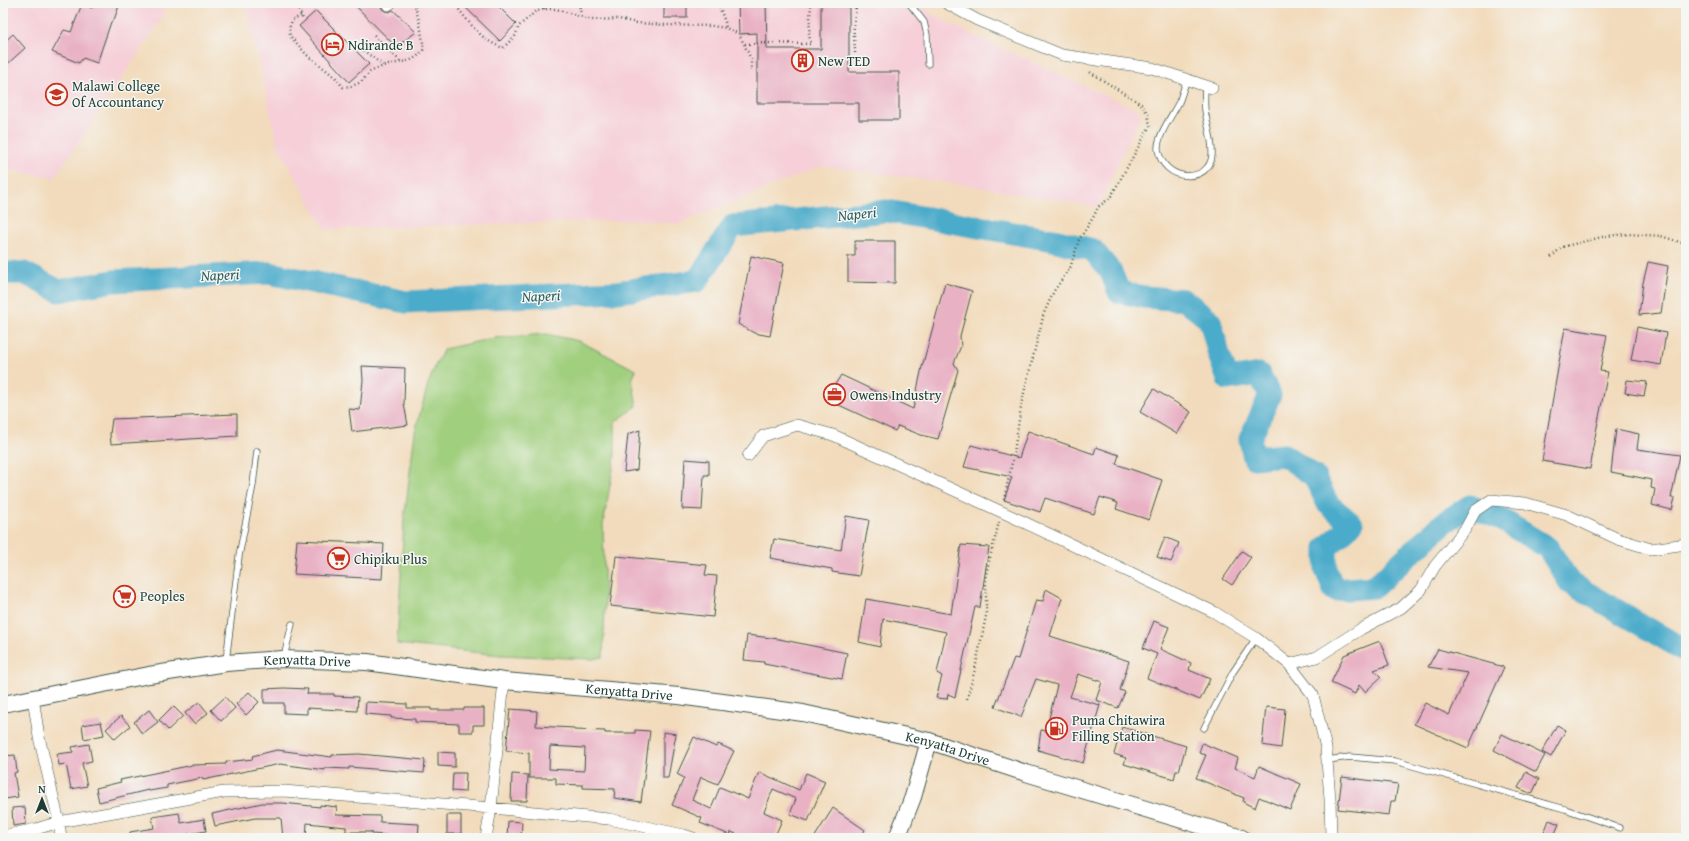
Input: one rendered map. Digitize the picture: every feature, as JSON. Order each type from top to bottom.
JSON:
[{"type":"main road","name":"Kenyatta Drive","points":[[3,704],[149,675],[226,663],[283,659],[367,662],[504,681],[672,696],[795,712],[929,741],[1026,773],[1242,838]]},
{"type":"main road","points":[[897,838],[913,797],[929,741]]},
{"type":"street","points":[[946,3],[976,20],[1062,55],[1152,68],[1209,87]]},
{"type":"street","points":[[748,456],[763,436],[797,425],[833,435],[1001,511],[1214,612],[1256,638],[1289,664],[1313,695],[1326,748],[1331,838]]},
{"type":"street","points":[[1289,664],[1317,657],[1361,629],[1401,608],[1421,590],[1435,566],[1466,528],[1475,511],[1491,500],[1525,503],[1567,515],[1618,538],[1651,549],[1686,544]]},
{"type":"street","points":[[486,838],[491,808],[504,681]]},
{"type":"street","points":[[33,698],[39,737],[59,822],[61,838]]},
{"type":"street","points":[[3,836],[36,829],[59,822],[224,792],[284,791],[609,819],[693,838]]},
{"type":"lane","points":[[909,3],[924,22],[927,35],[928,64]]},
{"type":"lane","points":[[1187,79],[1180,101],[1160,139],[1158,149],[1165,166],[1171,172],[1178,175],[1186,176],[1199,174],[1210,163],[1212,155],[1205,109],[1209,87]]},
{"type":"lane","points":[[226,663],[239,556],[253,485],[257,451]]},
{"type":"lane","points":[[283,659],[292,624]]},
{"type":"lane","points":[[1204,728],[1232,672],[1256,638]]},
{"type":"lane","points":[[1327,760],[1350,757],[1396,761],[1565,809],[1620,828]]},
{"type":"path","points":[[295,3],[304,21]]},
{"type":"path","points":[[301,16],[292,20],[289,29],[290,36],[307,55],[335,77],[343,87],[352,86],[361,82],[370,72],[383,66],[401,62],[409,62],[418,56],[424,49],[420,24],[414,3]]},
{"type":"path","points":[[454,3],[469,24],[492,44],[503,48],[515,36],[519,26],[535,12],[544,9],[556,9],[592,20],[619,19],[637,22],[726,28],[739,34],[745,44],[751,59],[751,71]]},
{"type":"path","points":[[544,9],[545,3]]},
{"type":"path","points":[[579,3],[581,16]]},
{"type":"path","points":[[718,3],[726,28]]},
{"type":"path","points":[[745,44],[811,44],[809,35],[811,3]]},
{"type":"path","points":[[855,53],[853,27],[856,15],[856,3]]},
{"type":"path","points":[[374,35],[401,62]]},
{"type":"path","points":[[360,48],[383,66]]},
{"type":"path","points":[[967,699],[976,669],[986,616],[986,574],[1013,458],[1022,401],[1044,313],[1054,291],[1070,268],[1079,240],[1098,207],[1110,198],[1150,126],[1148,114],[1140,104],[1082,67]]},
{"type":"path","points":[[1551,258],[1562,247],[1606,236],[1628,234],[1660,236],[1686,244]]},
{"type":"shaded area","name":"Malawi College Of Accountancy","points":[[3,3],[167,3],[161,20],[54,178],[3,169]]},
{"type":"shaded area","points":[[246,3],[920,3],[931,14],[969,33],[1142,112],[1098,207],[966,185],[822,166],[678,224],[638,220],[325,229],[278,147]]},
{"type":"green space","points":[[546,334],[579,341],[636,370],[632,380],[637,406],[615,422],[615,457],[603,525],[605,606],[603,657],[593,659],[500,655],[397,644],[404,520],[415,432],[428,384],[436,364],[444,349],[494,338]]},
{"type":"building","points":[[94,3],[120,3],[114,20],[111,22],[97,63],[83,58],[79,63],[52,52],[64,30],[71,32],[82,4],[92,8]]},
{"type":"building","points":[[353,3],[381,3],[382,9],[389,12],[393,10],[416,32],[396,47]]},
{"type":"building","points":[[461,3],[495,3],[516,24],[500,41]]},
{"type":"building","points":[[664,3],[687,3],[687,18],[664,18]]},
{"type":"building","name":"New TED","points":[[738,3],[766,3],[767,49],[821,49],[821,3],[849,3],[849,72],[899,72],[899,120],[859,120],[859,103],[757,103],[757,33],[739,34]]},
{"type":"building","name":"Ndirande B","points":[[316,11],[369,64],[349,82],[299,26]]},
{"type":"building","points":[[13,34],[25,48],[3,68],[3,43]]},
{"type":"building","points":[[855,241],[895,241],[895,283],[848,282],[848,256],[855,256]]},
{"type":"building","points":[[751,256],[784,263],[770,336],[754,333],[738,324]]},
{"type":"building","points":[[1648,262],[1668,266],[1661,313],[1639,315],[1643,283]]},
{"type":"building","points":[[945,283],[972,291],[960,336],[961,346],[954,363],[958,370],[938,439],[921,435],[898,426],[895,431],[826,399],[841,375],[913,409],[922,367]]},
{"type":"building","points":[[1637,327],[1666,333],[1661,365],[1631,360]]},
{"type":"building","points":[[1565,328],[1607,335],[1600,371],[1608,372],[1590,469],[1542,461]]},
{"type":"building","points":[[362,366],[405,368],[404,404],[408,425],[352,432],[349,409],[360,410],[363,380]]},
{"type":"building","points":[[1627,380],[1647,382],[1644,396],[1625,393]]},
{"type":"building","points":[[1154,389],[1191,412],[1177,434],[1140,412]]},
{"type":"building","points":[[237,414],[237,436],[111,444],[110,434],[112,419]]},
{"type":"building","points":[[1616,429],[1639,434],[1637,449],[1680,455],[1671,498],[1675,498],[1672,510],[1652,505],[1655,489],[1651,488],[1652,480],[1611,472]]},
{"type":"building","points":[[640,430],[637,470],[624,472],[628,434]]},
{"type":"building","points":[[1028,431],[1094,454],[1096,447],[1119,455],[1116,464],[1162,480],[1149,520],[1116,509],[1118,503],[1100,497],[1094,514],[1045,498],[1040,512],[1004,500],[1012,477],[964,467],[971,445],[1019,458]]},
{"type":"building","points":[[685,459],[709,461],[709,475],[704,475],[702,510],[682,509]]},
{"type":"building","points":[[846,516],[869,520],[859,576],[832,572],[832,569],[770,558],[774,539],[841,550]]},
{"type":"building","points":[[1165,537],[1179,543],[1171,562],[1157,557]]},
{"type":"building","name":"Chipiku Plus","points":[[297,540],[384,544],[382,579],[294,574]]},
{"type":"building","points":[[961,545],[989,547],[980,607],[975,607],[955,697],[948,694],[947,699],[936,698],[942,676],[937,673],[946,632],[883,619],[880,647],[859,642],[866,599],[951,614]]},
{"type":"building","points":[[1242,551],[1251,557],[1232,585],[1223,579]]},
{"type":"building","points":[[616,556],[707,565],[705,575],[717,576],[713,617],[610,606]]},
{"type":"building","points":[[1046,589],[1062,598],[1050,636],[1129,661],[1120,690],[1125,692],[1118,708],[1096,700],[1102,682],[1078,674],[1070,697],[1100,705],[1083,763],[1038,750],[1041,730],[1046,731],[1057,685],[1036,679],[1021,717],[995,707],[1014,658],[1018,659],[1036,600],[1043,601]]},
{"type":"building","points":[[1154,621],[1169,627],[1160,649],[1191,663],[1189,670],[1210,679],[1200,700],[1147,678],[1157,654],[1143,648]]},
{"type":"building","points":[[747,635],[779,639],[847,653],[842,679],[764,664],[764,662],[744,660]]},
{"type":"building","points":[[1380,641],[1389,665],[1374,670],[1381,677],[1365,692],[1359,685],[1355,694],[1331,683],[1344,655]]},
{"type":"building","points":[[1438,649],[1504,667],[1468,748],[1414,724],[1425,703],[1449,715],[1468,673],[1428,667]]},
{"type":"building","points":[[264,689],[308,689],[307,694],[334,694],[334,696],[358,697],[357,711],[307,708],[307,714],[284,713],[284,703],[264,703]]},
{"type":"building","points":[[249,692],[259,702],[246,715],[236,704]]},
{"type":"building","points":[[225,697],[235,708],[221,721],[211,710]]},
{"type":"building","points":[[199,702],[208,713],[194,724],[185,713]]},
{"type":"building","points":[[366,702],[407,704],[407,708],[431,708],[431,710],[464,710],[464,708],[484,708],[484,725],[473,725],[473,732],[459,732],[459,724],[415,722],[415,719],[391,718],[391,716],[365,714]]},
{"type":"building","points":[[173,706],[183,716],[168,730],[159,720]]},
{"type":"building","points":[[1266,707],[1285,709],[1281,748],[1262,745]]},
{"type":"building","points":[[510,709],[537,711],[536,726],[574,728],[574,730],[605,731],[605,733],[635,733],[635,730],[650,731],[641,802],[614,798],[615,789],[583,788],[583,785],[556,784],[556,778],[529,778],[529,753],[506,751]],"holes":[[[550,746],[585,748],[584,771],[549,769]]]},
{"type":"building","points":[[149,710],[158,722],[142,734],[134,722]]},
{"type":"building","points":[[121,716],[130,726],[115,739],[106,729]]},
{"type":"building","points":[[101,722],[104,735],[84,739],[82,725]]},
{"type":"building","points":[[1557,725],[1566,730],[1551,757],[1542,752]]},
{"type":"building","points":[[1122,727],[1186,746],[1179,771],[1176,771],[1174,779],[1124,764],[1126,758],[1114,754]]},
{"type":"building","points":[[663,732],[676,734],[668,778],[663,778]]},
{"type":"building","points":[[1502,734],[1545,755],[1536,772],[1494,750]]},
{"type":"building","points":[[694,737],[716,747],[718,744],[734,751],[718,784],[701,777],[692,800],[711,809],[720,787],[748,799],[759,772],[799,790],[806,773],[825,781],[808,821],[790,814],[796,799],[773,789],[764,812],[782,820],[774,838],[747,838],[731,832],[730,835],[700,823],[702,818],[672,805],[684,778],[677,774]]},
{"type":"building","points":[[1202,743],[1238,758],[1235,768],[1255,777],[1259,766],[1301,784],[1290,810],[1259,797],[1255,808],[1243,802],[1244,798],[1196,778],[1206,755],[1199,753]]},
{"type":"building","points":[[89,744],[92,761],[82,763],[87,786],[71,789],[66,764],[59,765],[57,754],[73,752],[72,747]]},
{"type":"building","points":[[277,750],[332,757],[332,755],[359,754],[425,760],[424,773],[349,767],[349,769],[325,768],[325,770],[280,764],[203,780],[202,778],[167,785],[167,788],[148,790],[99,802],[96,788],[121,782],[120,780],[193,765],[226,764],[226,762],[253,759],[252,756]]},
{"type":"building","points":[[438,752],[455,753],[455,767],[438,766]]},
{"type":"building","points":[[15,755],[17,772],[14,773],[18,797],[5,799],[3,789],[3,756]]},
{"type":"building","points":[[1526,772],[1539,779],[1532,794],[1518,788]]},
{"type":"building","points":[[453,773],[466,773],[465,792],[452,791]]},
{"type":"building","points":[[512,774],[528,775],[527,801],[511,801]]},
{"type":"building","points":[[1342,777],[1398,784],[1395,801],[1391,801],[1389,815],[1338,809]]},
{"type":"building","points":[[262,803],[337,807],[336,815],[380,816],[380,822],[419,824],[418,838],[372,834],[372,832],[346,832],[346,827],[307,823],[306,838],[283,838],[281,818],[255,818],[215,826],[212,814]]},
{"type":"building","points":[[25,807],[26,824],[13,826],[12,808]]},
{"type":"building","points":[[833,808],[865,830],[860,838],[814,838]]},
{"type":"building","points":[[179,813],[181,823],[204,819],[206,831],[183,835],[183,837],[177,838],[130,838],[130,832],[154,828],[152,817]]},
{"type":"building","points":[[447,815],[461,815],[461,834],[447,834]]},
{"type":"building","points":[[1549,820],[1559,824],[1553,838],[1542,838]]},
{"type":"building","points":[[508,821],[522,822],[521,838],[507,838]]},
{"type":"waterway","name":"Naperi","points":[[3,273],[24,273],[59,291],[113,281],[269,273],[406,302],[617,292],[697,281],[733,226],[887,211],[1053,240],[1093,250],[1111,272],[1119,292],[1144,297],[1184,300],[1210,320],[1219,355],[1228,379],[1259,374],[1270,395],[1250,439],[1254,458],[1284,455],[1314,476],[1328,504],[1352,524],[1326,548],[1326,570],[1334,590],[1374,587],[1445,522],[1470,506],[1499,518],[1548,548],[1570,583],[1686,651]]},
{"type":"place","name":"Ndirande B","points":[[333,45]]},
{"type":"place","name":"New TED","points":[[803,61]]},
{"type":"place","name":"Malawi College Of Accountancy","points":[[57,94]]},
{"type":"place","name":"Owens Industry","points":[[835,395]]},
{"type":"place","name":"Chipiku Plus","points":[[339,559]]},
{"type":"place","name":"Peoples","points":[[125,596]]},
{"type":"place","name":"Puma Chitawira Filling Station","points":[[1057,728]]}]
